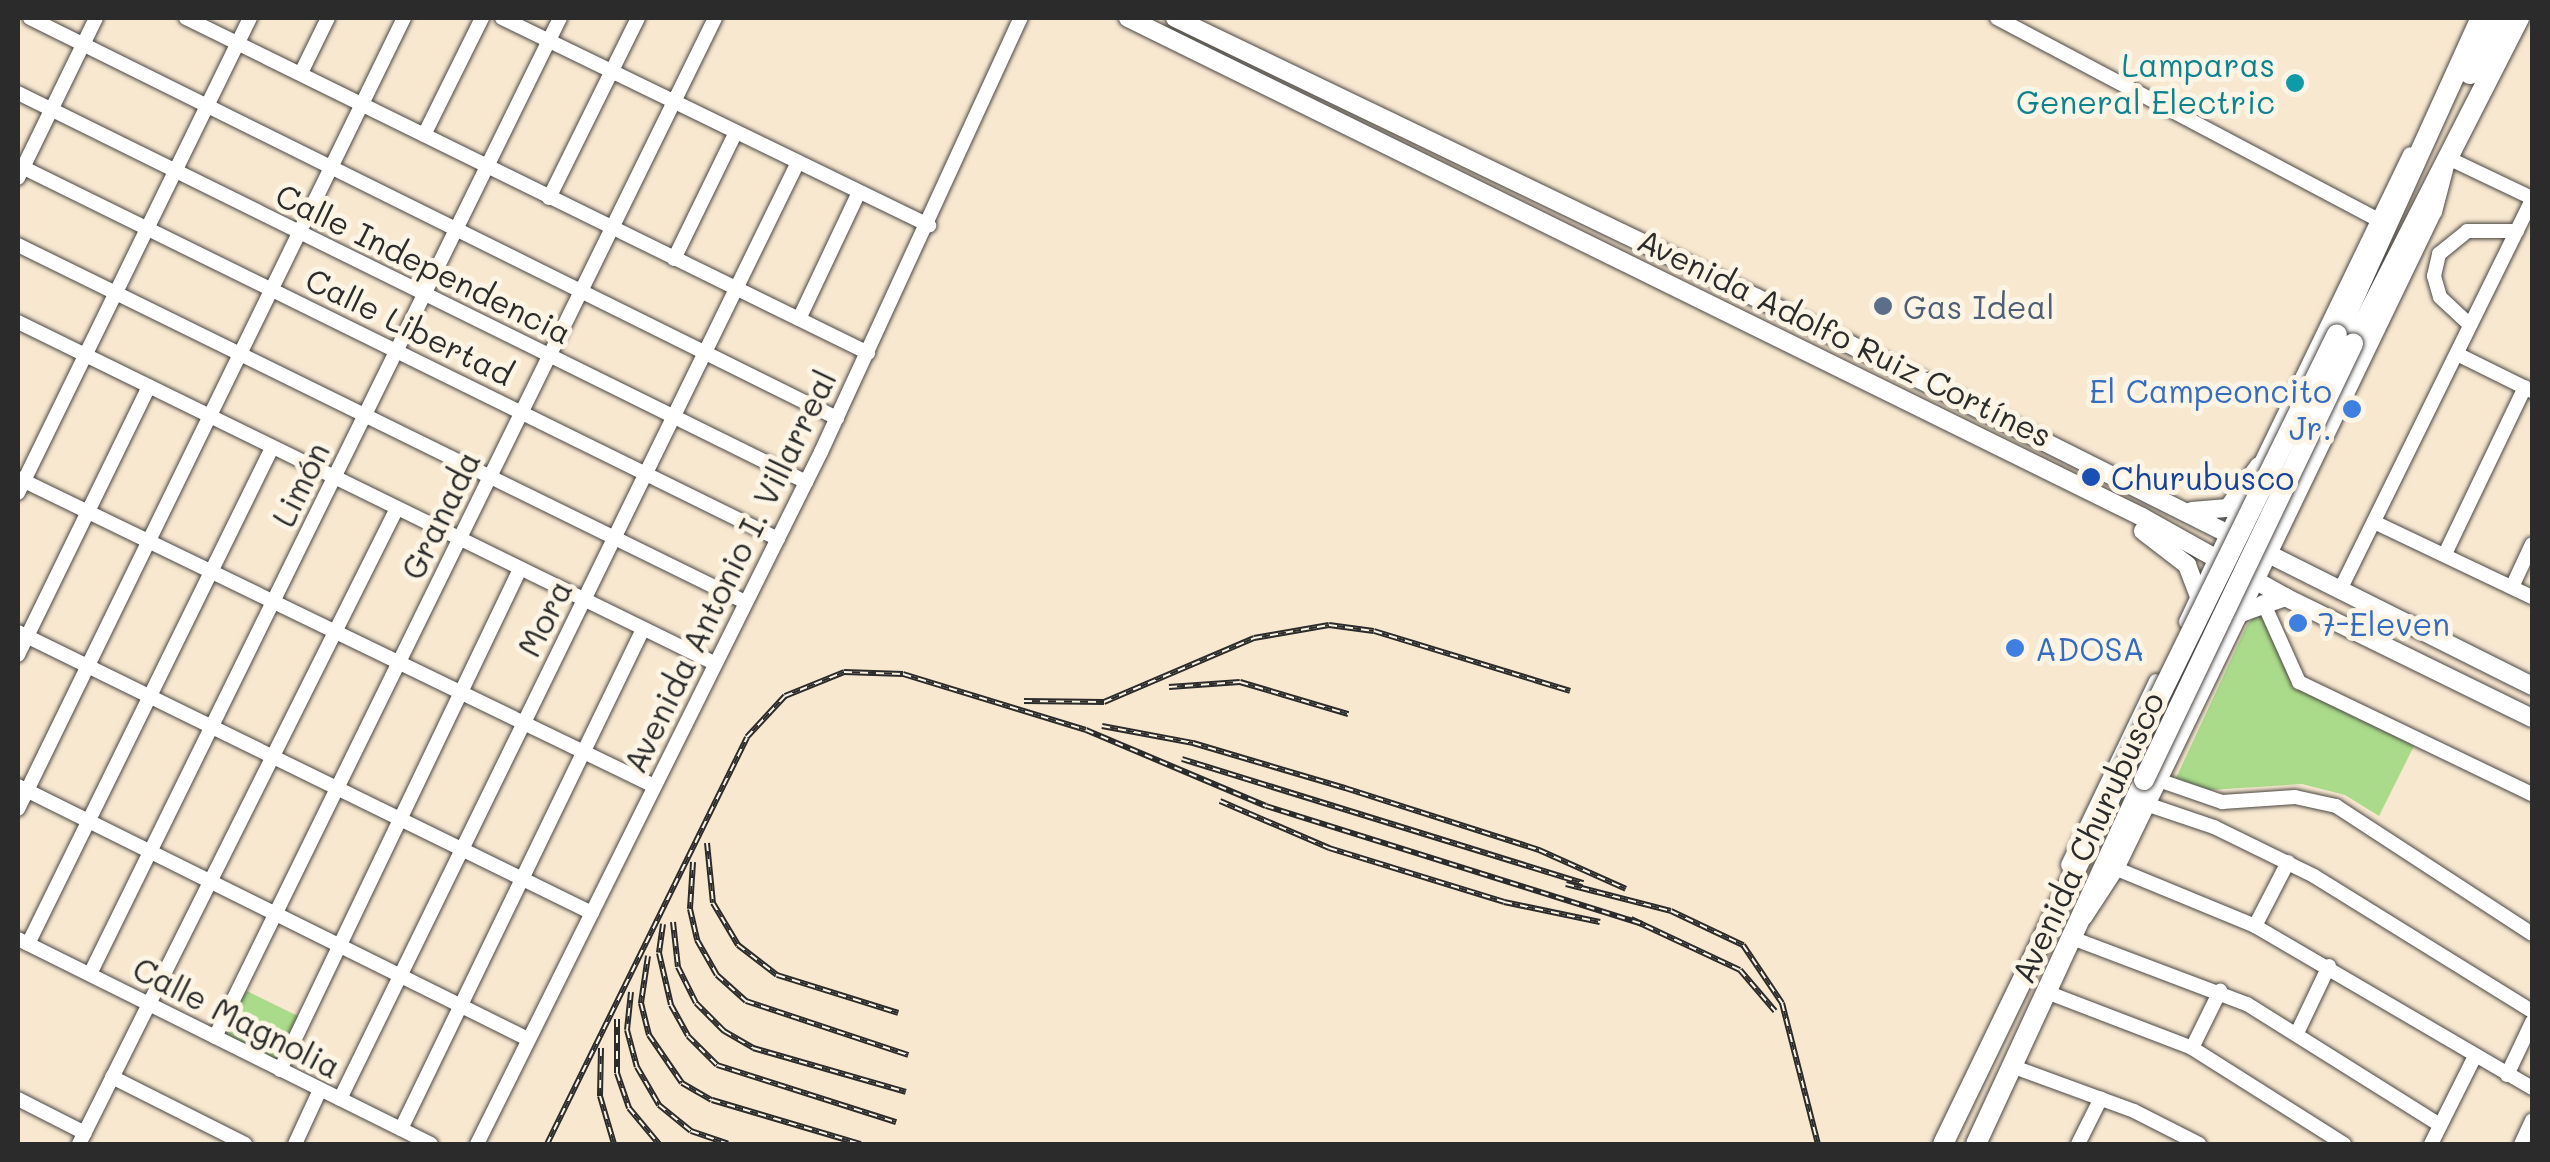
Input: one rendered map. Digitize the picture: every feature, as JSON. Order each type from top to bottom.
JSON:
[{"type":"highway","name":"Avenida Churubusco","points":[[1976,1144],[2076,930],[2153,780],[2346,340],[2386,215],[2439,113],[2481,18]]},
{"type":"highway","points":[[2386,215],[2414,189],[2498,18]]},
{"type":"highway","name":"Avenida Churubusco","points":[[1943,1144],[2123,772],[2346,340],[2447,160],[2519,18]]},
{"type":"main road","name":"Avenida Adolfo Ruiz Cortínes","points":[[1128,18],[1821,359],[2285,597],[2532,718]]},
{"type":"main road","name":"Avenida Adolfo Ruiz Cortínes","points":[[1175,18],[2183,509],[2532,686]]},
{"type":"main road","points":[[1821,359],[1898,410],[2155,538],[2187,565],[2198,594]]},
{"type":"main road","points":[[2183,509],[2206,514],[2228,508],[2260,466]]},
{"type":"main road","points":[[2241,613],[2285,597]]},
{"type":"street","points":[[30,18],[837,418]]},
{"type":"street","points":[[19,170],[96,18]]},
{"type":"street","points":[[186,18],[868,352]]},
{"type":"street","points":[[250,18],[20,484],[86,510],[654,786]]},
{"type":"street","points":[[301,74],[328,18]]},
{"type":"street","points":[[18,809],[22,788],[88,666],[404,18]]},
{"type":"street","points":[[424,135],[482,18]]},
{"type":"street","points":[[502,18],[929,225]]},
{"type":"street","name":"Limón","points":[[90,974],[560,18]]},
{"type":"street","points":[[549,198],[638,18]]},
{"type":"street","name":"Granada","points":[[215,1037],[716,18]]},
{"type":"street","name":"Avenida Antonio I. Villarreal","points":[[476,1144],[837,418],[1021,18]]},
{"type":"street","points":[[1997,18],[2386,215],[2076,844],[2058,903]]},
{"type":"street","name":"Calle Independencia","points":[[18,93],[806,482]]},
{"type":"street","points":[[674,259],[736,132]]},
{"type":"street","points":[[2340,590],[2531,204],[2447,160],[2443,192],[2420,244],[2270,555],[2153,780],[2149,805],[2118,869],[2094,911],[2076,930],[2220,990],[2298,1031],[2440,1124]]},
{"type":"street","name":"Mora","points":[[340,1099],[798,162]]},
{"type":"street","name":"Calle Libertad","points":[[19,170],[148,228],[778,539]]},
{"type":"street","points":[[799,319],[859,192]]},
{"type":"street","points":[[2470,324],[2440,297],[2434,276],[2439,254],[2467,231],[2516,231]]},
{"type":"street","points":[[2420,244],[2439,254]]},
{"type":"street","points":[[18,245],[746,602]]},
{"type":"street","points":[[19,327],[86,356],[714,663]]},
{"type":"street","points":[[2445,554],[2529,389],[2457,354]]},
{"type":"street","points":[[18,655],[22,634],[148,386]]},
{"type":"street","points":[[23,941],[90,821],[272,448]]},
{"type":"street","points":[[2260,466],[2302,487]]},
{"type":"street","points":[[2242,501],[2285,522]]},
{"type":"street","points":[[18,1099],[82,1139],[276,758],[397,508]]},
{"type":"street","points":[[2374,522],[2532,597]]},
{"type":"street","points":[[2512,587],[2532,544]]},
{"type":"street","points":[[280,1070],[520,569]]},
{"type":"street","points":[[2263,602],[2299,682],[2532,794]]},
{"type":"street","points":[[401,1129],[464,1006],[643,629]]},
{"type":"street","points":[[22,634],[592,913]]},
{"type":"street","points":[[2153,780],[2222,802],[2295,797],[2336,806],[2532,934]]},
{"type":"street","points":[[22,788],[528,1039]]},
{"type":"street","points":[[2214,827],[2222,802]]},
{"type":"street","points":[[2149,805],[2214,827],[2288,862],[2532,1011]]},
{"type":"street","points":[[2256,926],[2288,862]]},
{"type":"street","points":[[2118,869],[2256,926],[2329,966],[2474,1058],[2532,1088]]},
{"type":"street","name":"Calle Magnolia","points":[[23,941],[432,1144]]},
{"type":"street","points":[[2298,1031],[2329,966]]},
{"type":"street","points":[[2192,1048],[2220,990]]},
{"type":"street","points":[[2049,994],[2192,1048],[2318,1137],[2344,1144]]},
{"type":"street","points":[[2507,1076],[2532,1022]]},
{"type":"street","points":[[2431,1144],[2474,1058]]},
{"type":"street","points":[[2014,1067],[2101,1098],[2199,1144]]},
{"type":"street","points":[[112,1077],[245,1144]]},
{"type":"street","points":[[295,1144],[320,1090]]},
{"type":"street","points":[[2078,1144],[2101,1098]]},
{"type":"street","points":[[2521,1144],[2532,1120]]},
{"type":"green space","points":[[2261,610],[2291,681],[2414,746],[2379,816],[2345,795],[2302,784],[2209,790],[2176,778],[2247,625]]},
{"type":"green space","points":[[245,990],[300,1017],[276,1061],[226,1034]]},
{"type":"railway","points":[[1024,701],[1104,702],[1254,638],[1329,625],[1374,631],[1570,691]]},
{"type":"railway","points":[[547,1144],[747,737],[785,696],[844,672],[903,674],[1086,730],[1266,806],[1642,924]]},
{"type":"railway","points":[[1169,687],[1240,682],[1348,714]]},
{"type":"railway","points":[[1102,726],[1193,743],[1345,788],[1539,850],[1626,889]]},
{"type":"railway","points":[[1182,759],[1583,883]]},
{"type":"railway","points":[[1220,801],[1329,848],[1504,902],[1600,922]]},
{"type":"railway","points":[[707,843],[713,903],[738,945],[777,975],[898,1013]]},
{"type":"railway","points":[[693,862],[690,909],[697,940],[717,975],[746,1001],[908,1055]]},
{"type":"railway","points":[[1566,884],[1671,911],[1743,945],[1782,1003],[1818,1144]]},
{"type":"railway","points":[[1631,919],[1740,970],[1775,1011]]},
{"type":"railway","points":[[673,922],[678,967],[696,1003],[724,1031],[753,1048],[906,1092]]},
{"type":"railway","points":[[663,924],[659,953],[671,1005],[688,1036],[717,1065],[896,1122]]},
{"type":"railway","points":[[648,956],[641,1003],[649,1035],[682,1083],[712,1100],[861,1144]]},
{"type":"railway","points":[[631,992],[627,1030],[637,1067],[659,1105],[691,1131],[728,1144]]},
{"type":"railway","points":[[617,1019],[617,1073],[629,1108],[659,1144]]},
{"type":"railway","points":[[601,1048],[600,1096],[614,1144]]},
{"type":"place","name":"Lamparas General Electric","points":[[2295,83]]},
{"type":"place","name":"Gas Ideal","points":[[1883,306]]},
{"type":"place","name":"El Campeoncito Jr.","points":[[2352,409]]},
{"type":"place","name":"Churubusco","points":[[2091,477]]},
{"type":"place","name":"7-Eleven","points":[[2298,623]]},
{"type":"place","name":"ADOSA","points":[[2015,648]]}]
